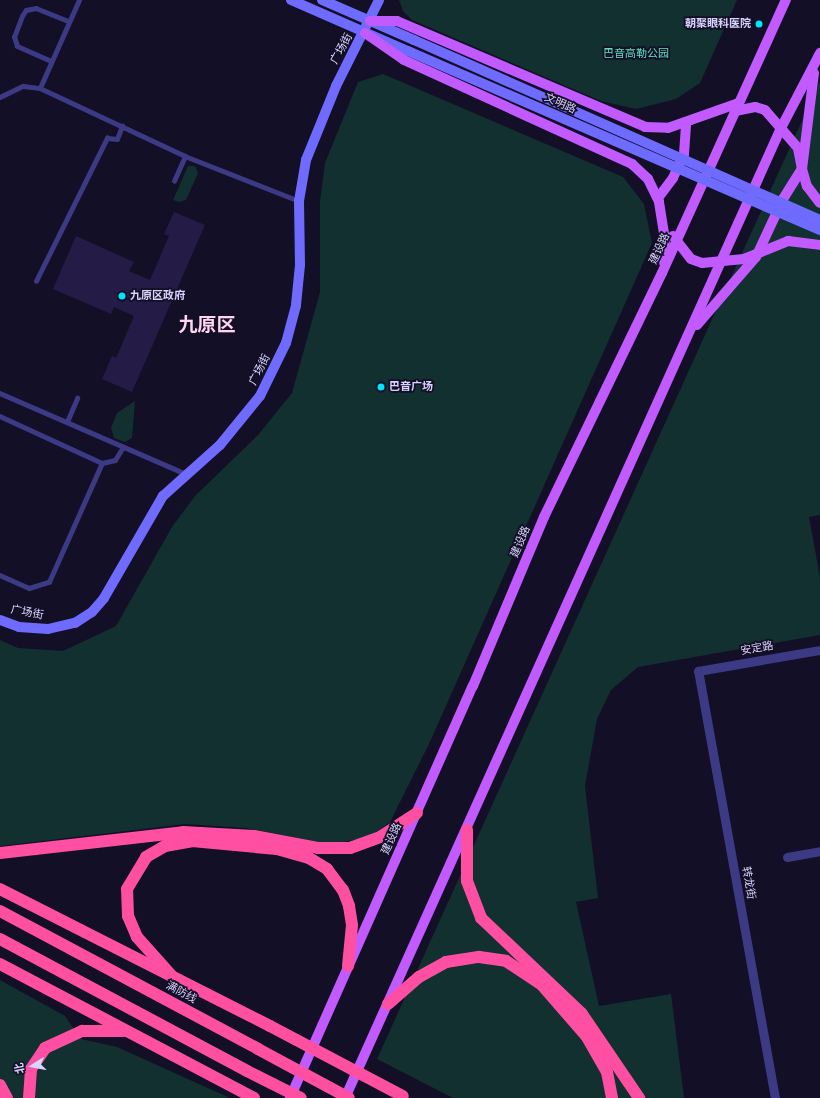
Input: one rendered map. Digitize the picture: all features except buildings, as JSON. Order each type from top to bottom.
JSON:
[{"type":"highway","points":[[0,853],[183,832],[254,836],[318,848],[350,848],[372,842],[417,813]]},
{"type":"highway","points":[[467,830],[467,881],[481,918],[578,1009],[639,1098]]},
{"type":"highway","points":[[172,974],[137,937],[128,916],[127,889],[146,857],[165,846],[192,841],[277,849],[309,858],[327,869],[343,890],[349,906],[352,925],[348,966]]},
{"type":"highway","points":[[0,889],[172,974],[404,1097]]},
{"type":"highway","name":"满防线","points":[[0,911],[349,1098]]},
{"type":"highway","points":[[0,938],[247,1071],[301,1098]]},
{"type":"highway","points":[[388,1004],[419,977],[446,962],[479,957],[506,962],[546,989],[587,1037],[607,1072],[612,1098]]},
{"type":"highway","points":[[0,964],[254,1098]]},
{"type":"highway","points":[[29,1098],[31,1069],[52,1044],[82,1031],[127,1031]]},
{"type":"highway","points":[[0,1084],[7,1098]]},
{"type":"main road","name":"文明路","points":[[291,0],[820,230]]},
{"type":"main road","name":"文明路","points":[[322,0],[820,220]]},
{"type":"main road","name":"广场街","points":[[0,620],[19,626],[48,629],[75,623],[92,612],[104,598],[159,502],[247,415],[278,363],[289,333],[300,284],[299,201],[315,134],[336,86],[365,33],[379,0]]},
{"type":"main road","name":"建设路","points":[[290,1098],[417,813],[544,517],[662,273],[786,0]]},
{"type":"main road","points":[[370,21],[397,21],[645,127],[668,128],[737,107],[763,109],[780,130],[798,148],[807,186],[820,203]]},
{"type":"main road","points":[[365,33],[404,60],[619,155],[643,174],[658,198],[664,225],[662,273]]},
{"type":"main road","points":[[345,1098],[693,329],[780,130],[820,53]]},
{"type":"main road","points":[[693,329],[759,252],[783,199],[802,169],[815,65]]},
{"type":"main road","points":[[658,198],[673,178],[684,154],[686,122]]},
{"type":"main road","points":[[664,225],[695,262],[744,259],[788,241],[820,245]]},
{"type":"street","name":"安定路","points":[[698,672],[820,650]]},
{"type":"street","name":"转龙街","points":[[698,672],[775,1098]]},
{"type":"street","points":[[787,857],[820,851]]},
{"type":"lane","points":[[40,88],[50,61],[79,0]]},
{"type":"lane","points":[[50,61],[17,46],[14,36],[22,16],[36,8],[69,21]]},
{"type":"lane","points":[[0,97],[23,86],[40,88],[185,156],[299,201]]},
{"type":"lane","points":[[36,281],[58,231],[69,219],[108,138],[117,139],[122,126]]},
{"type":"lane","points":[[174,180],[185,156]]},
{"type":"lane","points":[[0,393],[186,474]]},
{"type":"lane","points":[[66,422],[77,398]]},
{"type":"lane","points":[[0,416],[102,463],[115,460],[123,447]]},
{"type":"lane","points":[[0,576],[29,588],[48,582],[102,463]]},
{"type":"green space","name":"巴音高勒公园","points":[[399,0],[737,0],[700,83],[676,99],[636,109],[601,101],[412,20],[403,11]]},
{"type":"green space","points":[[383,74],[623,177],[644,204],[652,243],[429,744],[390,822],[370,837],[343,842],[319,842],[246,828],[185,824],[0,846],[0,640],[18,648],[63,651],[116,626],[172,527],[195,496],[258,435],[292,393],[320,292],[320,201],[325,163],[358,82]]},
{"type":"green space","points":[[820,81],[820,515],[809,517],[820,577],[820,635],[638,667],[611,690],[597,719],[585,786],[598,898],[576,902],[599,1006],[671,994],[684,1098],[453,1098],[377,1059]]},
{"type":"green space","points":[[188,166],[195,166],[198,173],[186,200],[179,202],[173,200]]},
{"type":"green space","points":[[135,401],[132,438],[125,442],[114,438],[111,428],[117,413]]},
{"type":"green space","points":[[0,980],[65,1016],[81,1039],[117,1047],[230,1098],[0,1098]]},
{"type":"place","name":"朝聚眼科医院","points":[[759,24]]},
{"type":"place","name":"九原区政府","points":[[122,296]]},
{"type":"place","name":"巴音广场","points":[[381,387]]},
{"type":"district","name":"九原区","points":[[207,327]]}]
